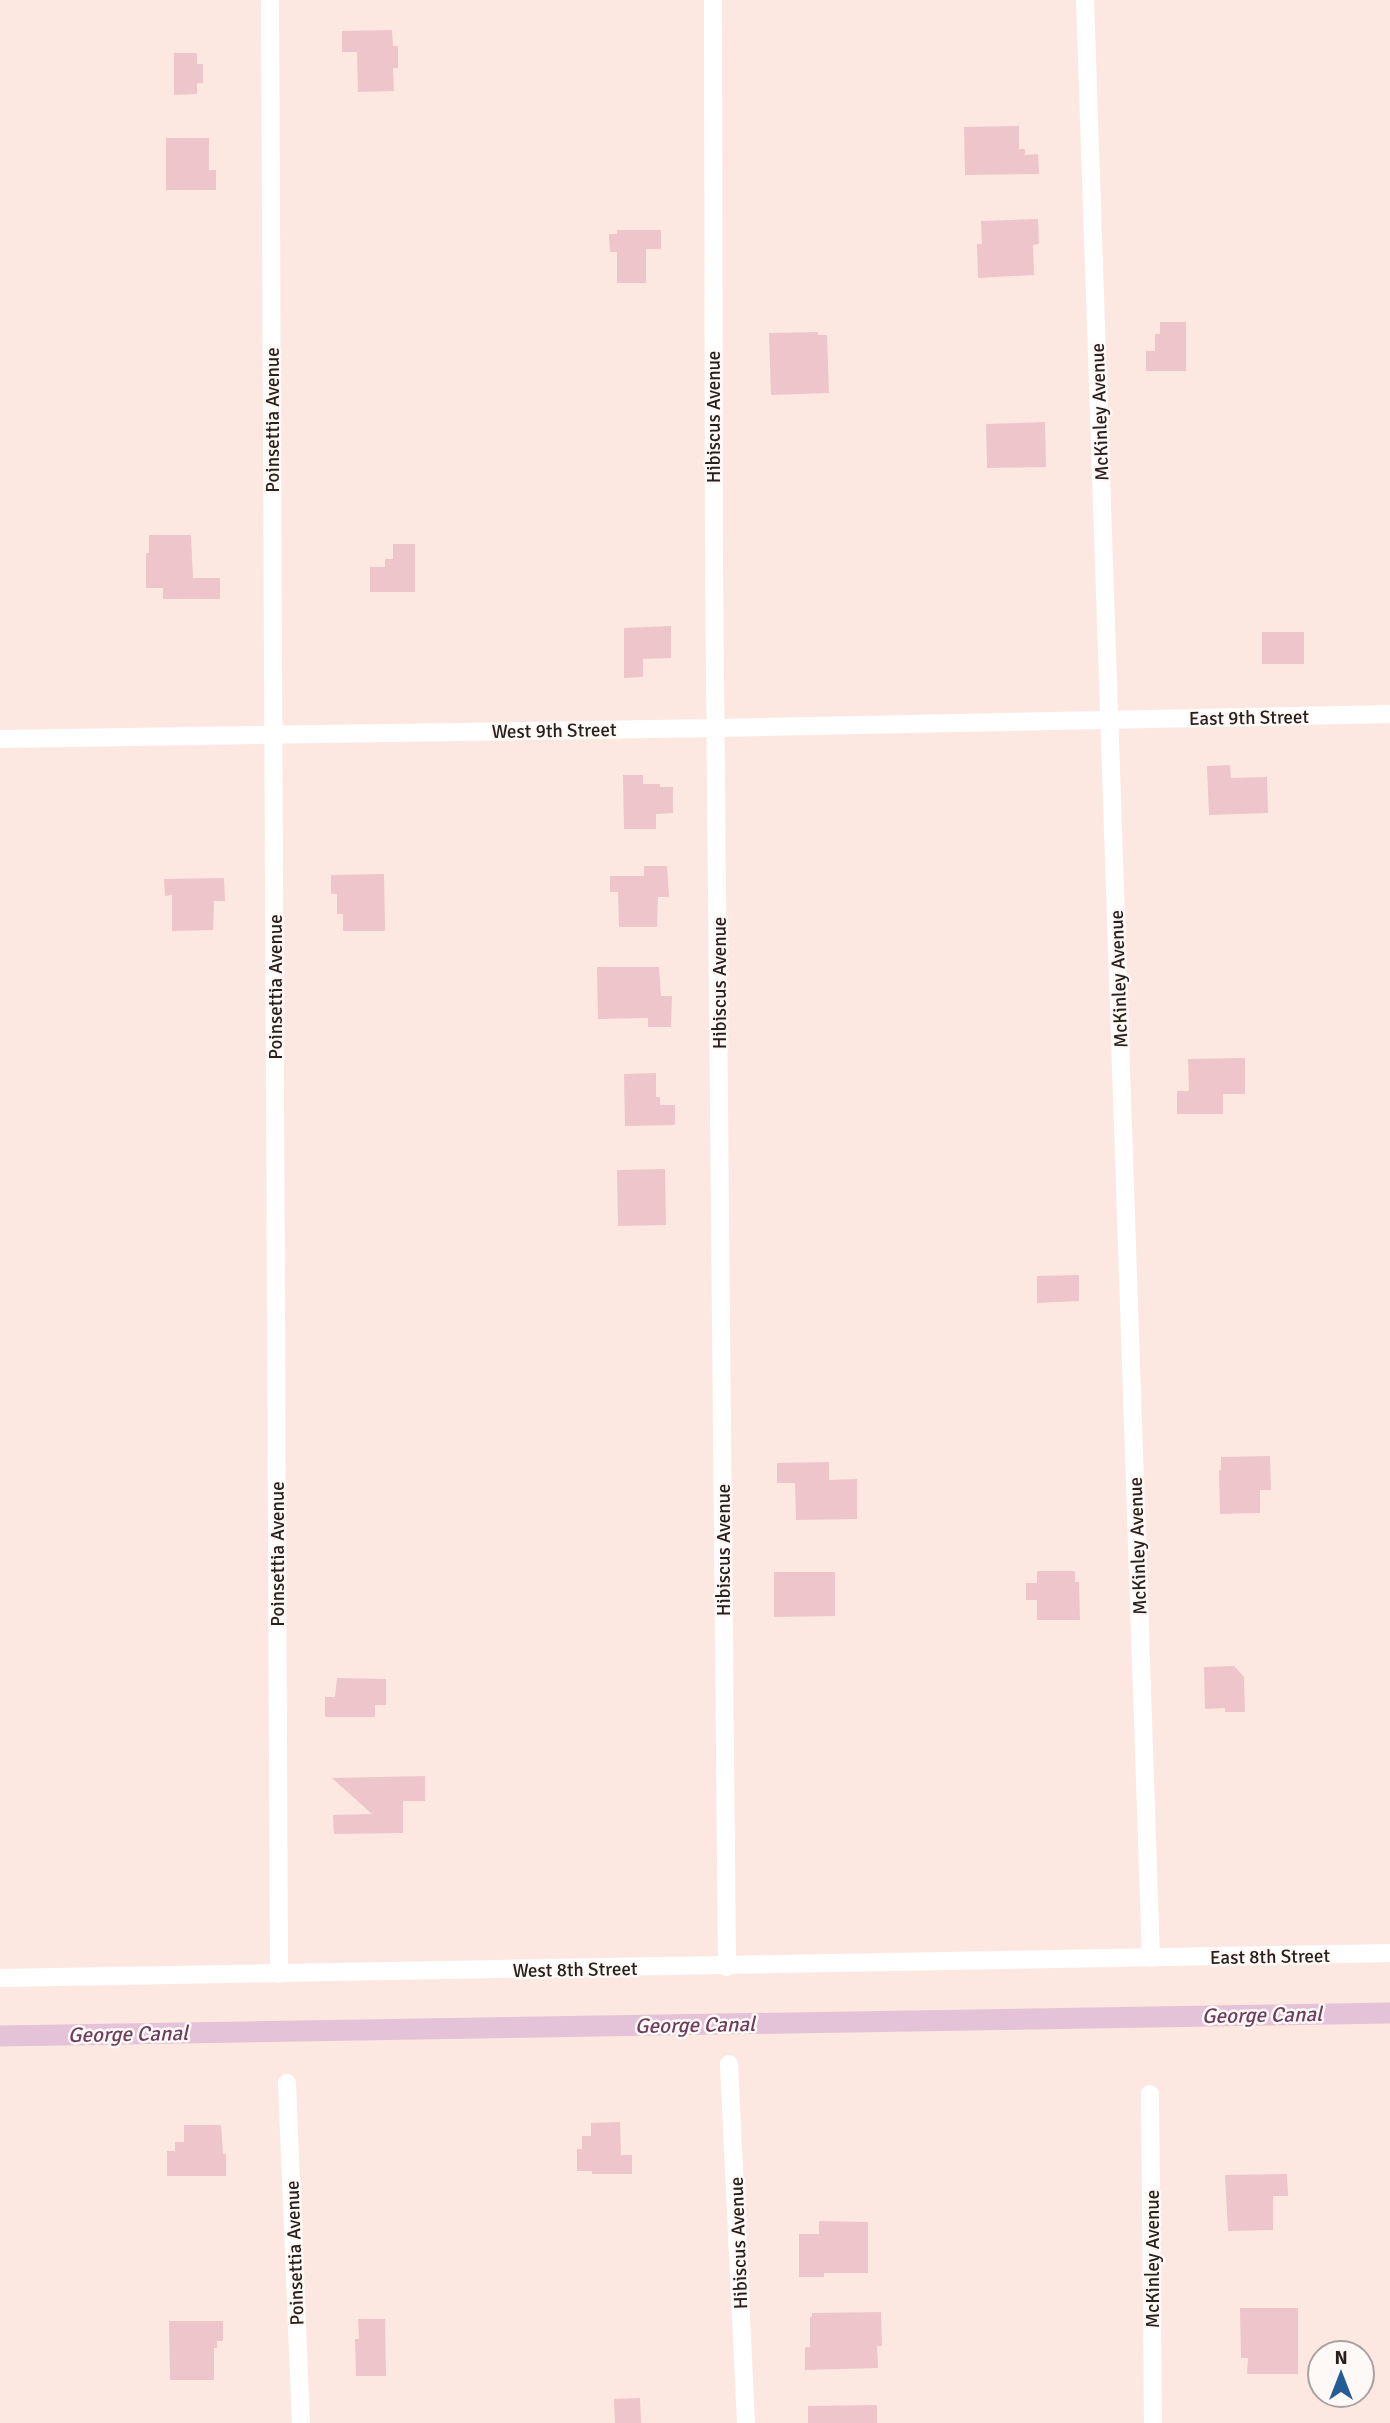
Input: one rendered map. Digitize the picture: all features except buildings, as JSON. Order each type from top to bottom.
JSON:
[{"type":"street","name":"Poinsettia Avenue","points":[[270,0],[279,1973]]},
{"type":"street","name":"Hibiscus Avenue","points":[[713,0],[714,569],[727,1967]]},
{"type":"street","name":"McKinley Avenue","points":[[1085,0],[1151,1958]]},
{"type":"street","name":"East 9th Street","points":[[1109,720],[1390,714]]},
{"type":"street","name":"West 9th Street","points":[[0,739],[1109,720]]},
{"type":"street","name":"East 8th Street","points":[[1151,1958],[1390,1954]]},
{"type":"street","name":"West 8th Street","points":[[0,1978],[1151,1958]]},
{"type":"street","name":"Hibiscus Avenue","points":[[729,2064],[746,2423]]},
{"type":"street","name":"Poinsettia Avenue","points":[[287,2083],[301,2423]]},
{"type":"street","name":"McKinley Avenue","points":[[1150,2094],[1153,2423]]},
{"type":"waterway","name":"George Canal","points":[[0,2036],[1390,2013]]}]
